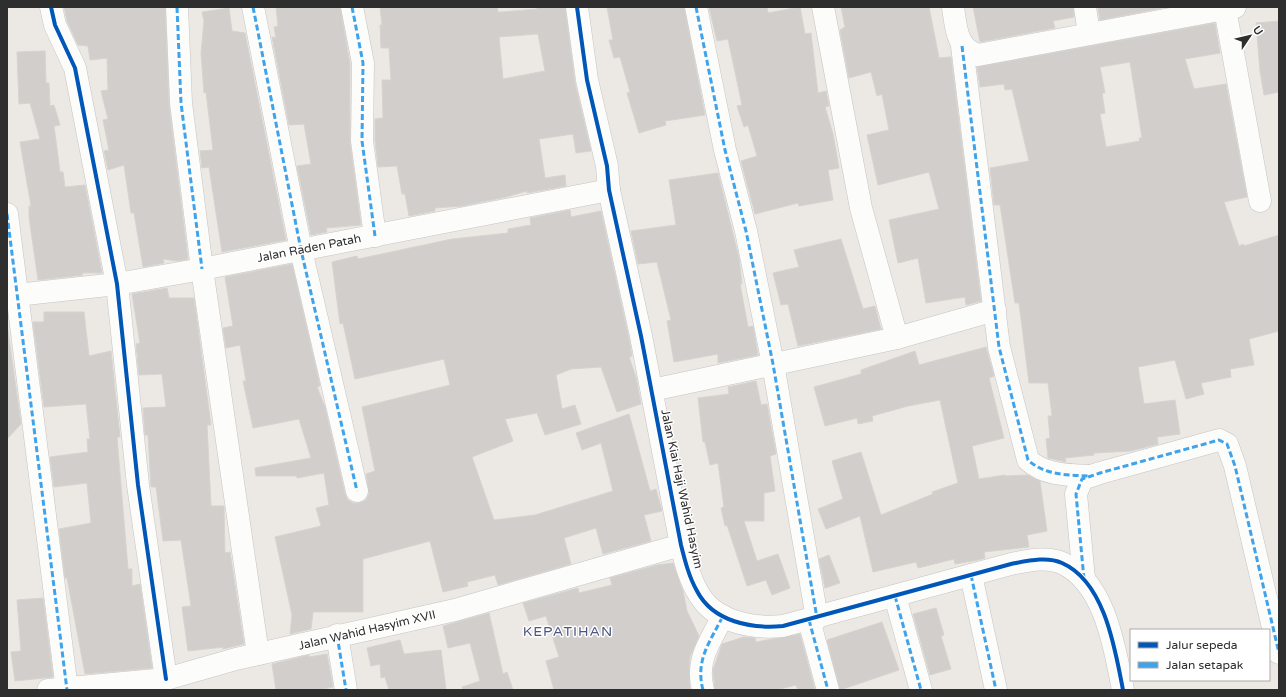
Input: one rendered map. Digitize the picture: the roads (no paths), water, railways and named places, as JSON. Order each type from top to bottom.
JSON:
[{"type":"street","points":[[51,7],[54,25],[75,68],[116,284],[138,485],[166,679]]},
{"type":"street","points":[[177,7],[181,103],[202,269],[258,654]]},
{"type":"street","points":[[253,7],[301,250],[357,491]]},
{"type":"street","points":[[352,7],[363,63],[362,141],[375,236]]},
{"type":"street","name":"Jalan Kiai Haji Wahid Hasyim","points":[[577,7],[587,80],[607,166],[609,190],[652,390],[681,545],[688,571],[697,592],[707,604],[723,616],[733,621],[763,628],[783,626],[813,619],[1011,564],[1038,559],[1061,562],[1076,571],[1084,579],[1090,586],[1104,612],[1118,663],[1123,690]]},
{"type":"street","points":[[696,7],[725,150],[746,231],[773,364],[813,619],[828,690]]},
{"type":"street","points":[[823,7],[861,208],[897,338]]},
{"type":"street","points":[[953,7],[958,40],[969,52],[978,55],[1222,8],[1260,201]]},
{"type":"street","points":[[1084,7],[1089,34]]},
{"type":"street","points":[[962,46],[999,347],[1028,460],[1041,470],[1058,474],[1088,476],[1219,440],[1227,444],[1235,466],[1279,653]]},
{"type":"street","name":"Jalan Raden Patah","points":[[11,296],[116,284],[202,269],[609,190]]},
{"type":"street","points":[[7,214],[11,296],[61,689]]},
{"type":"street","points":[[652,390],[897,338],[995,310]]},
{"type":"street","points":[[1084,579],[1076,494],[1079,484],[1088,476]]},
{"type":"street","name":"Jalan Wahid Hasyim XVII","points":[[61,689],[166,679],[258,654],[455,610],[681,545]]},
{"type":"street","points":[[971,575],[996,690]]},
{"type":"street","points":[[895,596],[921,690]]},
{"type":"street","points":[[703,690],[699,676],[701,660],[723,616]]},
{"type":"street","points":[[337,636],[346,690]]},
{"type":"district","name":"KEPATIHAN","points":[[568,631]]}]
